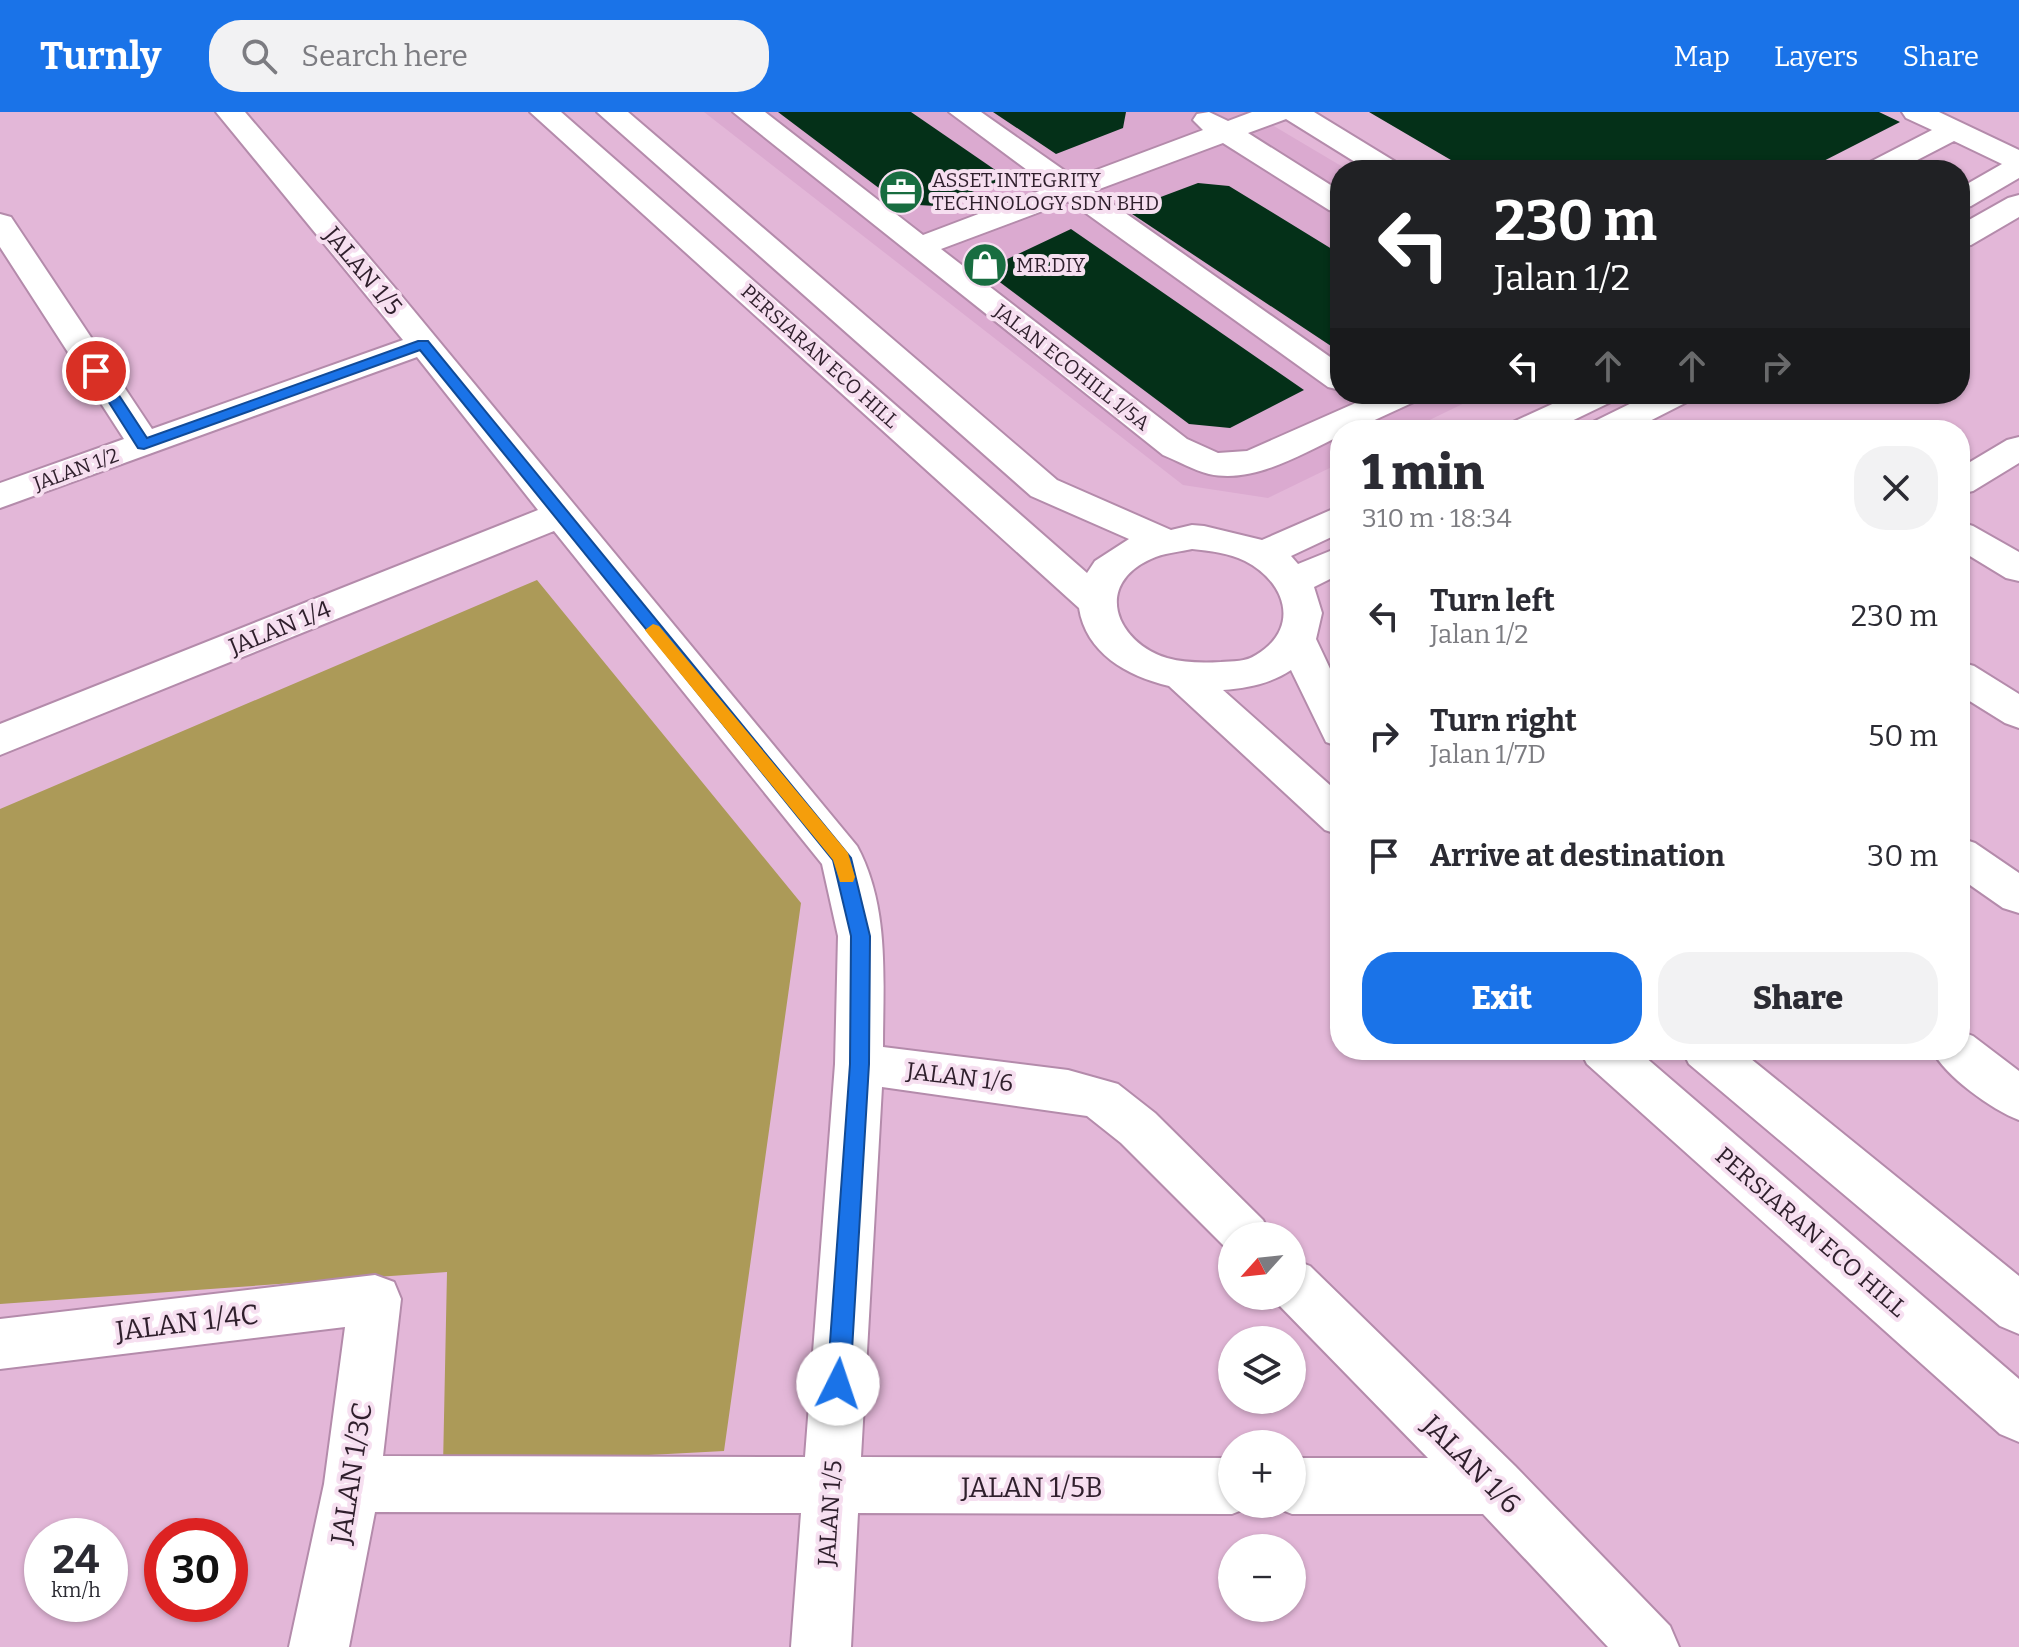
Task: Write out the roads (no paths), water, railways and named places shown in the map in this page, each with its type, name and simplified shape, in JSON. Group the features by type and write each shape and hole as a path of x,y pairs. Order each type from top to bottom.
{"street":[{"name":"JALAN 1/5","path":"230,112 842,858 861,936 859,1064 821,1647"},
{"name":"PERSIARAN ECO HILL","path":"544,112 1095,601"},
{"name":"PERSIARAN ECO HILL","path":"611,112 640,127 1044,488 1162,540"},
{"name":"JALAN ECOHILL 1/5A","path":"747,112 1175,447 1214,464 1253,462 1330,423"},
{"path":"963,112 1330,373"},
{"path":"1193,112 1330,198"},
{"path":"918,247 1278,112"},
{"path":"1294,112 1373,160"},
{"path":"1916,112 2019,164"},
{"path":"1896,160 1954,130"},
{"path":"1970,194 2019,164"},
{"path":"1970,232 2019,204"},
{"path":"0,223 144,444"},
{"name":"JALAN 1/2","path":"0,496 423,344"},
{"name":"JALAN ECOHILL 1/5A","path":"1336,420 1368,404"},
{"path":"1546,420 1580,404"},
{"path":"1625,420 1657,404"},
{"path":"1970,477 2019,448"},
{"name":"JALAN 1/4","path":"0,740 560,515"},
{"path":"1262,555 1330,523"},
{"name":"PERSIARAN ECO HILL","path":"1294,581 1277,564 1262,555 1224,540 1192,537 1162,540 1136,549 1114,562 1101,580 1095,601 1098,621 1110,640 1129,657 1154,670 1184,678 1219,679 1252,673 1279,660 1297,641"},
{"path":"1970,540 2019,569"},
{"path":"1330,564 1294,581 1303,601 1305,621 1297,641 1330,711"},
{"name":"PERSIARAN ECO HILL","path":"1184,678 1330,810"},
{"path":"1970,682 2019,713"},
{"path":"1970,862 2019,896"},
{"name":"PERSIARAN ECO HILL","path":"1615,1060 2019,1415"},
{"path":"1718,1060 2019,1309"},
{"path":"1969,1060 2019,1099"},
{"name":"JALAN 1/6","path":"859,1064 1068,1091 1101,1099 1138,1128 1231,1222"},
{"name":"JALAN 1/6","path":"1306,1297 1495,1486 1649,1647"},
{"name":"JALAN 1/4C","path":"0,1344 375,1299"},
{"name":"JALAN 1/3C","path":"319,1647 352,1484 375,1299"},
{"name":"JALAN 1/5B","path":"352,1484 1218,1486"},
{"path":"1306,1486 1495,1486"}],"place":[{"name":"ASSET INTEGRITY TECHNOLOGY SDN BHD","path":"901,192"},
{"name":"MR.DIY","path":"985,265"}]}
